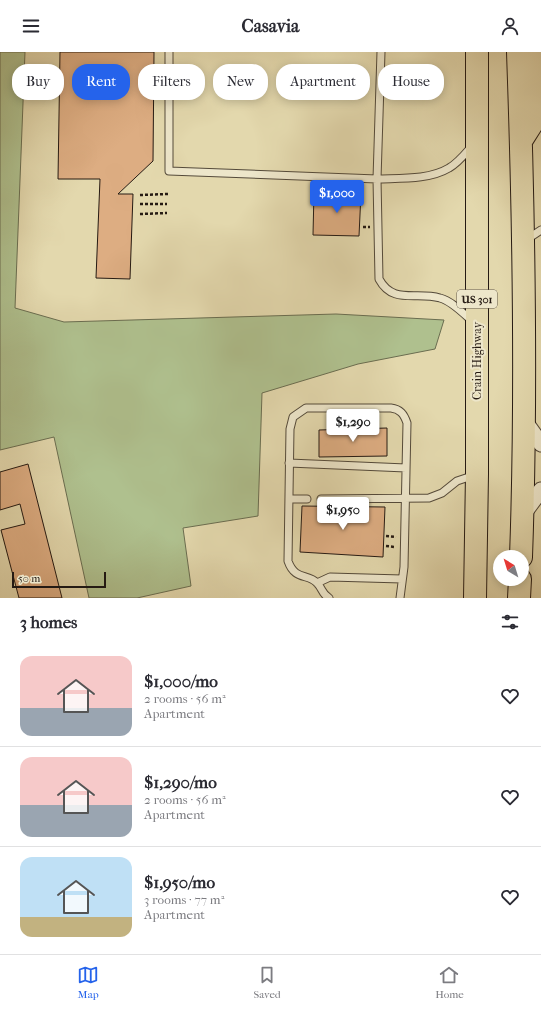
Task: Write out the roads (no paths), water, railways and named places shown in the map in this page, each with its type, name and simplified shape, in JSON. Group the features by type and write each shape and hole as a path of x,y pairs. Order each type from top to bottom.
{"highway":[{"name":"Crain Highway","path":"475,598 477,474 477,52"},
{"path":"518,52 523,242 521,550"},
{"path":"521,141 538,114 540,52"},
{"path":"519,598 520,586"}],"street":[{"path":"523,419 541,444"},
{"path":"522,516 541,490"}],"lane":[{"path":"170,52 169,171 377,179 404,178 443,171 458,161 478,138"},
{"path":"382,52 377,179 379,279 388,292 397,295 441,298 477,326"},
{"path":"523,242 541,230"},
{"path":"329,598 322,593 317,583 293,571 288,561 291,422 293,417 306,408 391,408 400,411 407,423 402,579 400,598"},
{"path":"290,463 406,468"},
{"path":"321,499 429,498 442,493 457,481 477,474"},
{"path":"289,499 307,499"},
{"path":"317,583 330,577 402,579"}]}
